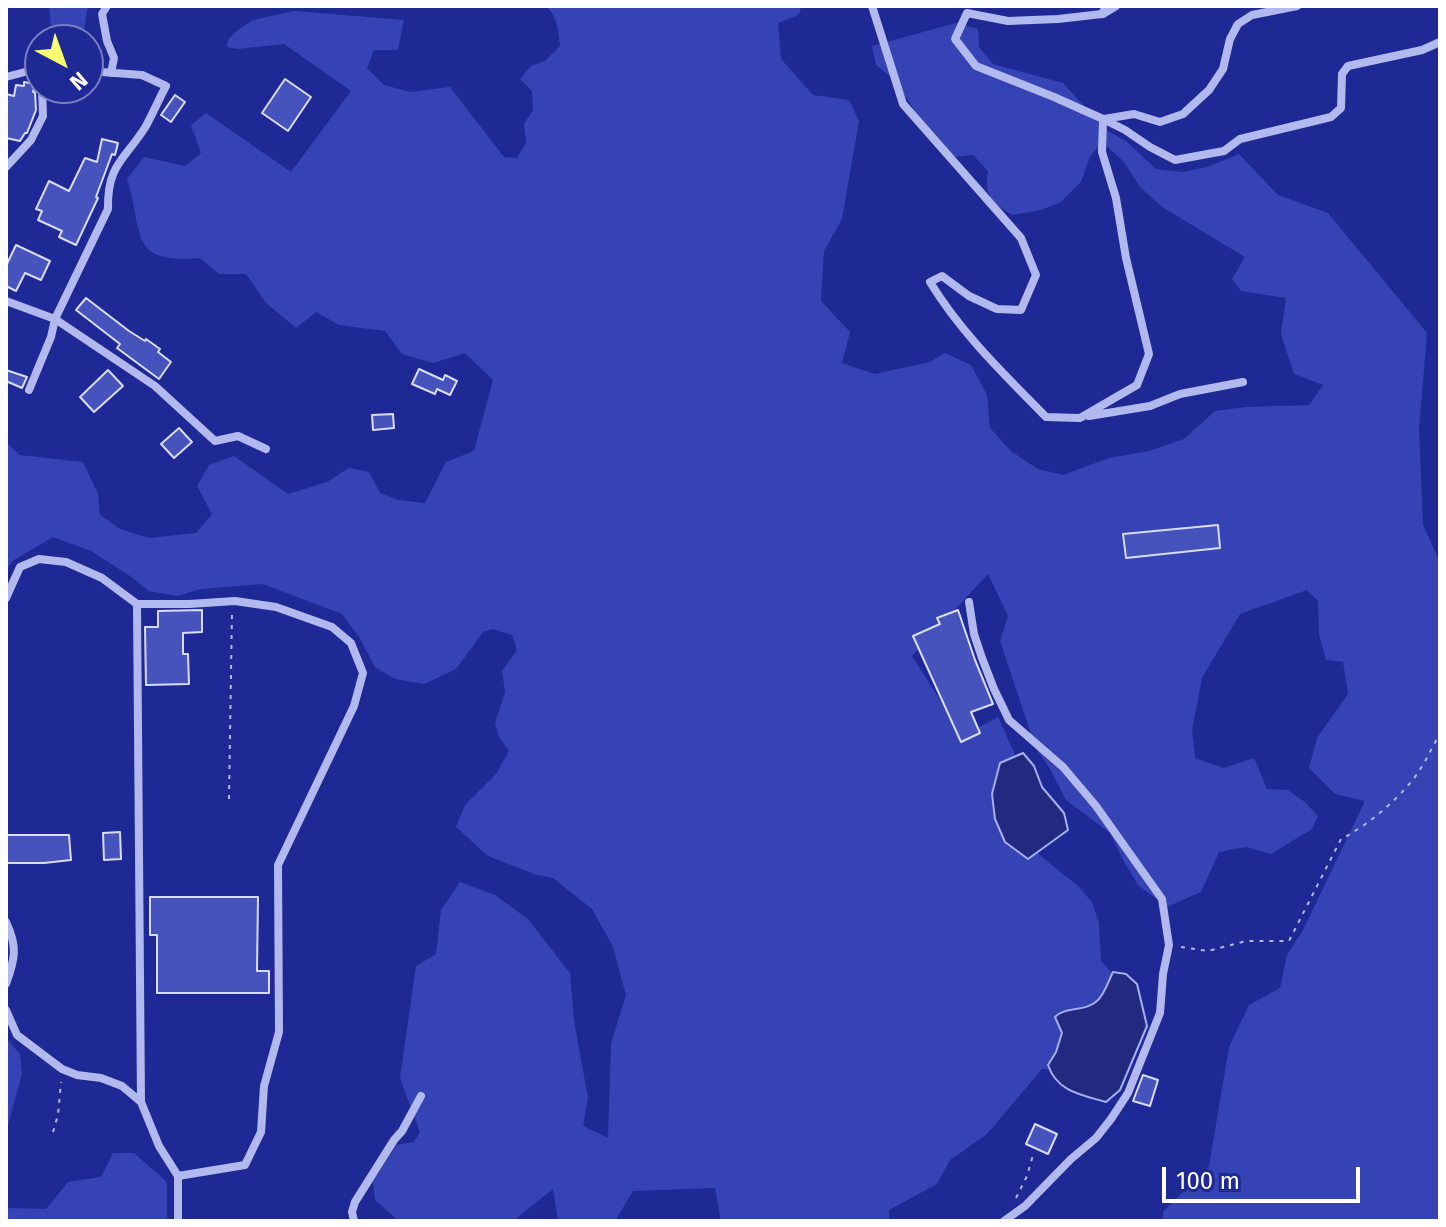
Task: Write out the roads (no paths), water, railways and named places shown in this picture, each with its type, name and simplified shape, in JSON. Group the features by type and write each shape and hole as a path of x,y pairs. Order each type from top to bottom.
{"street":[{"path":"107,6 102,14 114,58 111,73"},
{"path":"872,6 903,104 1021,238 1036,275 1021,310 997,309 969,296 942,276 930,282 946,309 1046,417 1080,418 1150,406 1180,394 1243,382"},
{"path":"1116,6 1058,19 1008,21 967,13 955,39 976,66 1103,119 1175,160 1224,151 1240,139 1331,117 1341,108 1342,74 1348,66 1422,50 1440,42"},
{"path":"1103,119 1134,114 1160,122 1183,114 1209,90 1223,69 1230,39 1238,24 1252,15 1297,6"},
{"path":"29,390 51,337 55,319 108,209 107,190 115,166 145,127 166,86 142,75 104,72"},
{"path":"6,167 31,140 43,116 43,104"},
{"path":"1080,418 1137,385 1149,354 1126,258 1116,198 1102,152 1103,119"},
{"path":"6,301 55,319 155,386 215,441 238,436 266,449"},
{"path":"6,598 20,567 39,559 66,562 102,578 137,604 232,602 276,607 332,627 351,643 363,673 354,706 278,865 279,1032 264,1086 261,1132 245,1165 178,1176"},
{"path":"969,602 982,658 1009,720 1063,767 1096,806 1162,899 1169,945 1160,1013 1128,1093 1096,1138 1025,1206 1006,1220"},
{"path":"137,604 141,1102 159,1146 178,1176 178,1221"},
{"path":"6,922 14,939 14,961 6,984"},
{"path":"6,1010 17,1035 62,1069 122,1086 141,1102"},
{"path":"354,1221 352,1212 355,1202 421,1096"}]}
